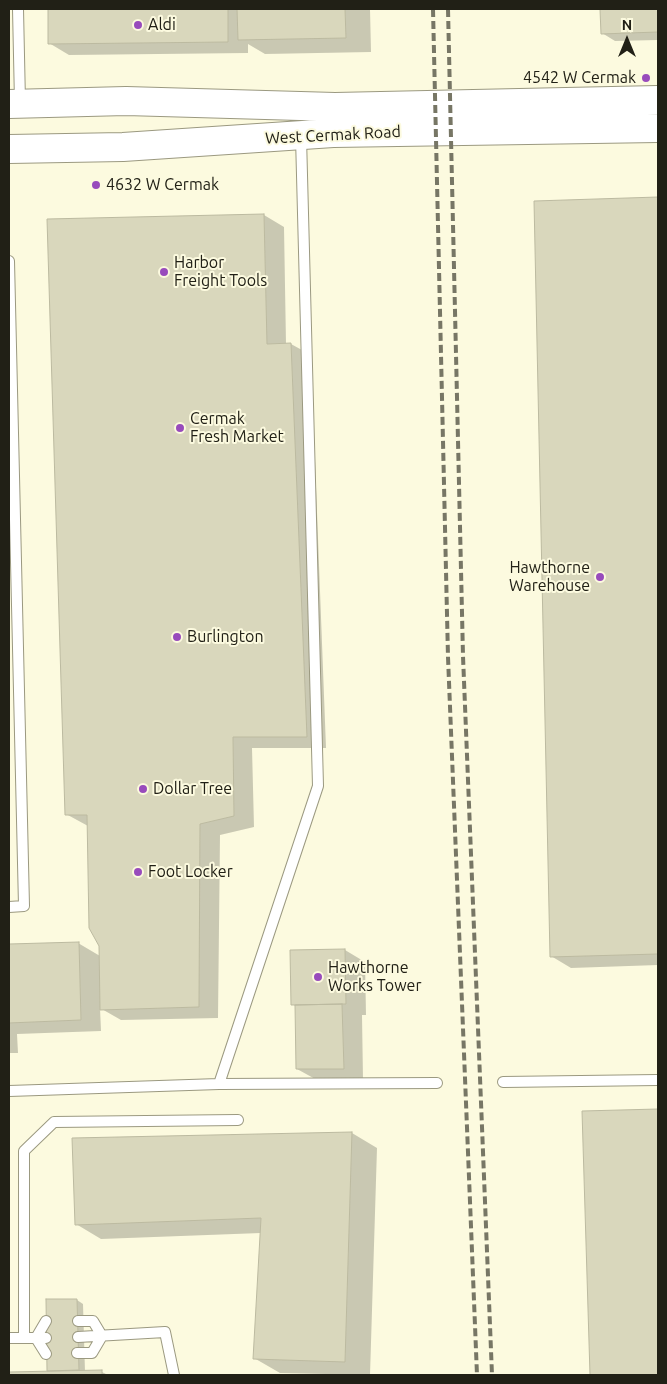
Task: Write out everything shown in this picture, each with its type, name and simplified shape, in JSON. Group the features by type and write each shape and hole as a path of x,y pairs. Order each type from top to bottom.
{"main road":[{"name":"West Cermak Road","path":"15,104 126,102 335,106 658,100"},
{"name":"West Cermak Road","path":"9,149 123,147 302,136 658,128"}],"lane":[{"path":"15,11 15,104"},
{"path":"219,1084 318,786 302,136"},
{"path":"9,262 24,906 9,907"},
{"path":"502,1082 658,1080"},
{"path":"9,1091 219,1084 437,1084"},
{"path":"24,1338 24,1151 54,1122 238,1120"},
{"path":"46,1321 41,1338 46,1354"},
{"path":"78,1321 93,1321 102,1336"},
{"path":"78,1337 165,1332 174,1375"},
{"path":"77,1353 92,1353 102,1336"},
{"path":"9,1338 41,1338"}],"building":[{"name":"Aldi","path":"48,9 228,9 228,42 48,44"},
{"path":"237,9 345,9 346,38 238,40"},
{"path":"600,9 658,9 658,32 601,34"},
{"name":"Hawthorne Warehouse","path":"658,197 658,954 550,957 534,201"},
{"path":"264,214 267,344 291,343 307,737 233,737 234,816 200,824 199,1007 100,1010 99,946 89,928 87,815 65,815 47,219"},
{"path":"79,942 81,1020 9,1023 9,944"},
{"name":"Hawthorne Works Tower","path":"345,949 346,1004 291,1005 290,950"},
{"path":"342,1004 344,1069 296,1069 295,1005"},
{"path":"658,1109 658,1375 590,1375 582,1111"},
{"path":"352,1132 345,1362 253,1359 261,1218 75,1225 72,1138"},
{"path":"46,1299 77,1299 79,1370 47,1371"},
{"path":"102,1370 102,1375 9,1375 9,1372"}],"railway":[{"path":"433,9 448,657 477,1375"},
{"path":"448,9 463,656 492,1375"}],"place":[{"name":"Aldi","path":"138,25"},
{"name":"4542 W Cermak","path":"646,78"},
{"name":"4632 W Cermak","path":"96,185"},
{"name":"Harbor Freight Tools","path":"164,272"},
{"name":"Cermak Fresh Market","path":"180,428"},
{"name":"Hawthorne Warehouse","path":"600,577"},
{"name":"Burlington","path":"177,637"},
{"name":"Dollar Tree","path":"143,789"},
{"name":"Foot Locker","path":"138,872"},
{"name":"Hawthorne Works Tower","path":"318,977"}]}
